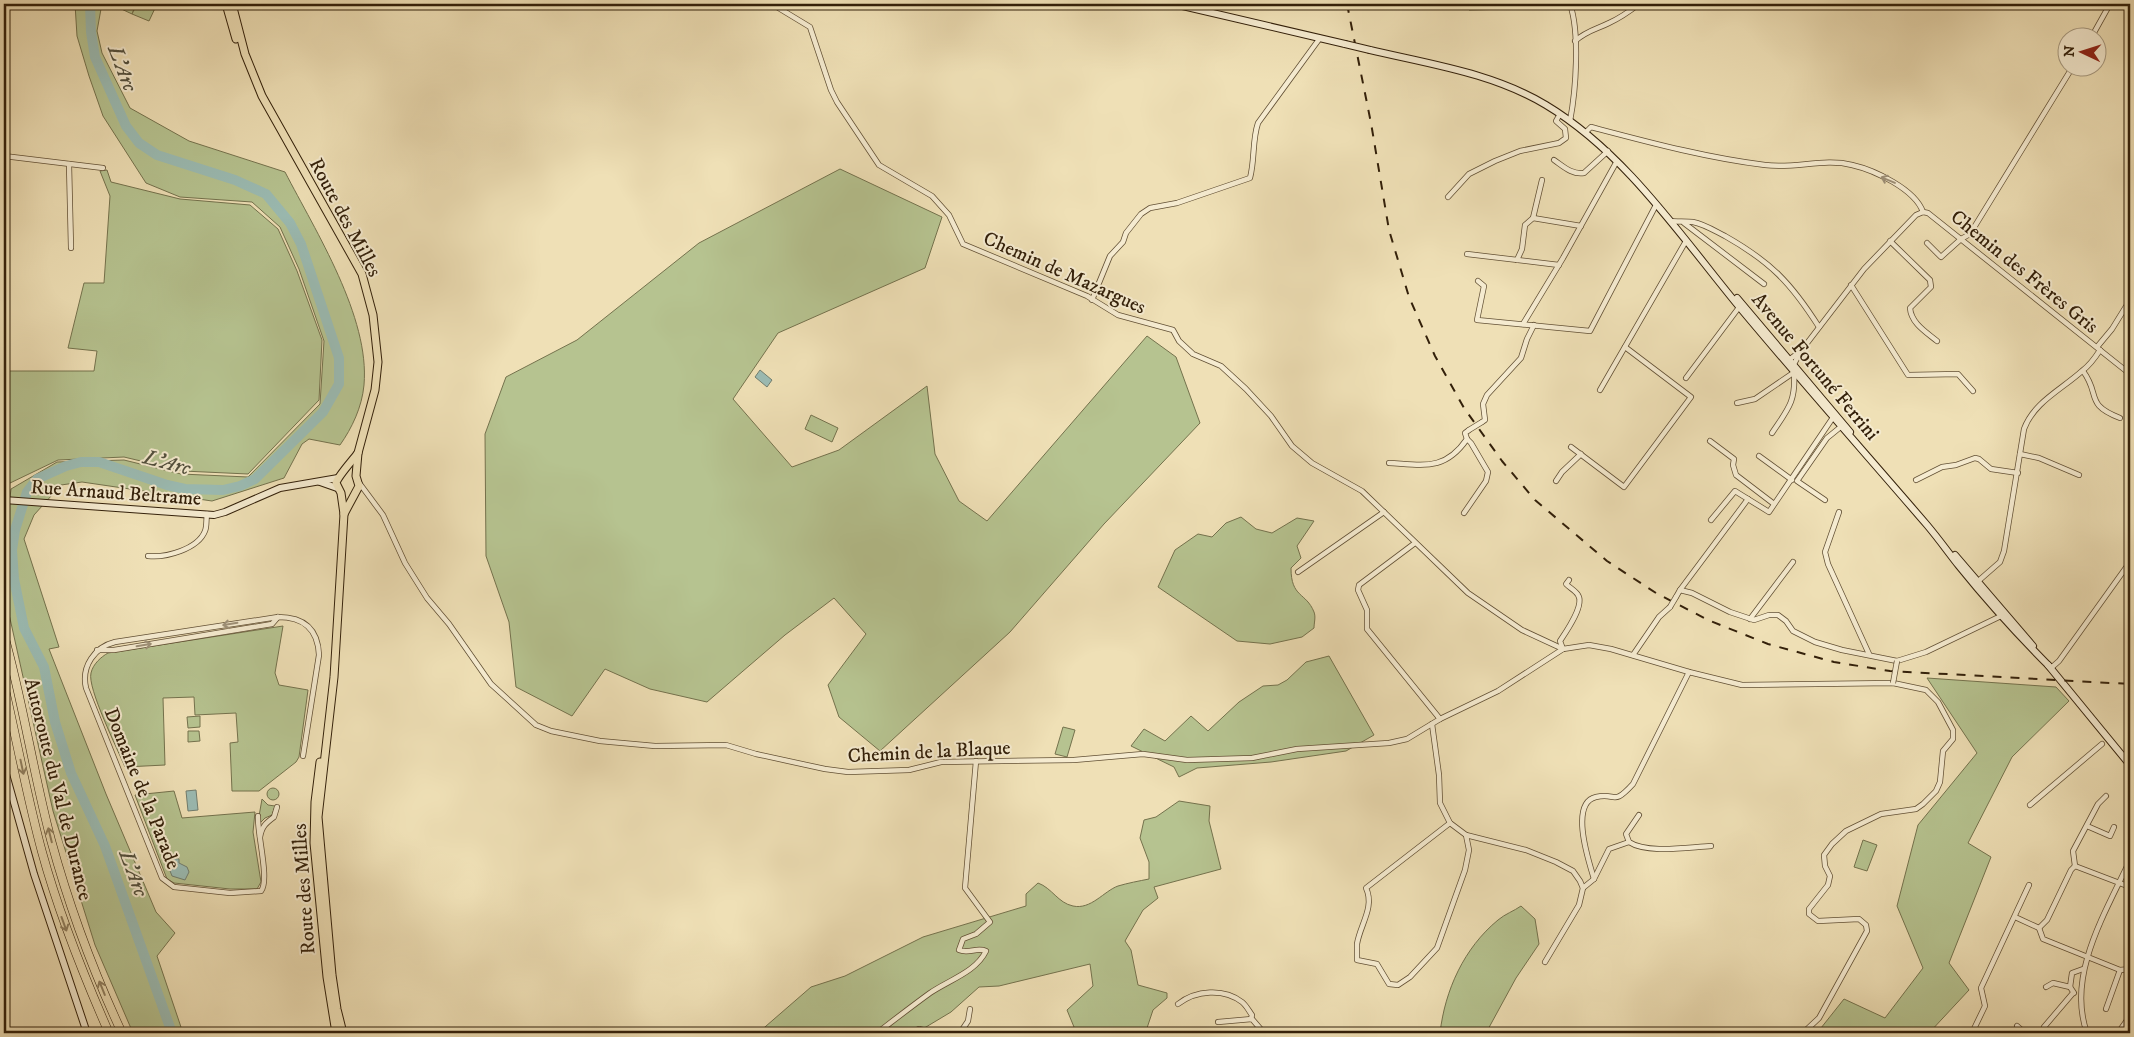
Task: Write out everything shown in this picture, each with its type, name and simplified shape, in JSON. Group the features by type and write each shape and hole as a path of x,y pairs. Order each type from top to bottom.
{"highway":[{"name":"Autoroute du Val de Durance","path":"4,635 51,840 79,928 122,1033"},
{"name":"Autoroute du Val de Durance","path":"4,685 29,803 45,862 82,972 109,1033"}],"main road":[{"name":"Route des Milles","path":"226,4 236,40 262,96 362,274 374,314 378,362 375,390 358,453"},
{"name":"Route des Milles","path":"232,4 248,63"},
{"name":"Avenue Fortuné Ferrini","path":"1174,4 1504,84 1532,97 1586,132 1608,151 1656,205 1901,495 2051,668 2130,765"},
{"path":"344,514 338,478 358,453"},
{"path":"344,514 354,492 357,479 358,453"},
{"path":"344,472 351,472 357,479"},
{"name":"Rue Arnaud Beltrame","path":"4,500 207,514 225,512 273,490 338,478"},
{"path":"314,481 346,494 354,492"},
{"name":"Route des Milles","path":"342,1033 333,984 318,817 334,677 344,514"},
{"name":"Avenue Fortuné Ferrini","path":"2077,700 2130,759"},
{"name":"Route des Milles","path":"326,742 320,761 315,802 314,843 326,978 336,1033"},
{"path":"4,767 34,874 87,1033"}],"street":[{"name":"Chemin de Mazargues","path":"772,4 810,27 834,96 879,164 932,196 949,215 963,244 1092,300 1118,315 1173,330 1179,341 1193,354 1221,366 1246,389 1271,416 1292,446 1312,463 1362,491 1468,593 1522,630 1564,649"},
{"path":"1570,4 1575,41 1574,96 1570,121"},
{"path":"1575,41 1586,31 1613,21 1639,4"},
{"path":"2097,28 2110,4"},
{"path":"1092,300 1110,256 1123,242 1126,233 1141,214 1150,208 1176,203 1250,178 1253,138 1258,123 1320,38"},
{"path":"1927,243 1941,258 1961,239 1970,234 2066,78"},
{"path":"1448,197 1469,174 1495,161 1520,151 1559,143 1566,138 1565,129 1556,121 1560,114"},
{"name":"Chemin des Frères Gris","path":"1586,132 1590,127 1723,158 1764,165 1786,167 1836,162 1855,166 1900,185 1921,205 1923,212 1928,213 2130,374"},
{"path":"1554,160 1579,174 1584,173 1608,151"},
{"path":"4,156 103,168"},
{"path":"1523,324 1559,265 1617,161"},
{"path":"70,164 71,248"},
{"path":"1517,260 1522,249 1525,226 1533,218 1542,180"},
{"path":"1478,281 1484,286 1477,320 1590,332 1656,205"},
{"path":"1737,403 1755,399 1793,366 1801,351 1851,285 1890,241 1916,215 1923,212"},
{"path":"1533,218 1581,226"},
{"path":"1669,221 1694,222 1746,248 1775,269 1799,295 1819,327"},
{"path":"1683,222 1764,284"},
{"path":"1600,390 1686,241"},
{"path":"1890,241 1930,280 1931,287 1910,308 1911,315 1921,329 1937,341"},
{"path":"1467,254 1559,265"},
{"path":"1851,285 1908,375 1958,374 1973,391"},
{"path":"1977,583 2000,562 2004,551 2020,454 2029,417 2036,408 2083,371 2130,300"},
{"path":"1686,378 1741,305"},
{"path":"1464,513 1486,481 1488,472 1471,443 1467,440 1465,433 1486,420 1483,404 1487,395 1521,358 1534,325"},
{"path":"1571,447 1624,486 1691,397 1625,347"},
{"path":"1772,432 1791,405 1795,390 1793,366"},
{"path":"2083,371 2097,405 2105,412 2120,418"},
{"path":"1710,520 1736,491 1769,512 1834,415"},
{"path":"1825,500 1797,481 1827,438 1843,425"},
{"path":"1389,464 1433,464 1449,459 1457,454 1467,440"},
{"path":"1710,441 1734,459 1733,465 1736,475 1774,504"},
{"path":"1556,481 1562,472 1581,454"},
{"path":"2020,454 2039,458 2079,475"},
{"path":"1759,456 1792,480"},
{"path":"1916,480 1942,467 1956,465 1975,458 1991,469 2018,473"},
{"name":"Chemin de la Blaque","path":"357,479 366,495 384,515 405,563 427,598 449,624 491,684 536,725 551,732 600,741 655,746 726,745 756,754 848,772 909,770 941,762 1074,760 1143,754 1187,760 1252,758 1297,749 1389,743 1407,739 1440,719 1498,691 1564,649 1589,645 1742,685 1893,683 1926,690 1947,715 1953,730 1953,739 1943,751 1940,782 1936,792 1916,809 1881,814 1864,821 1846,831 1832,844 1824,855 1825,866 1830,876 1828,886 1809,910 1809,914 1818,921 1859,919 1866,925 1867,931 1819,1018 1803,1033"},
{"path":"354,492 366,495"},
{"path":"1632,655 1659,617 1670,607 1680,590 1748,499"},
{"path":"1298,572 1384,512"},
{"path":"1839,512 1825,552 1828,564 1869,654"},
{"path":"148,556 159,558 188,547 205,530 207,514"},
{"path":"1415,543 1359,585 1358,590 1367,610 1367,630 1440,719"},
{"path":"1750,619 1793,562"},
{"path":"2051,668 2059,661 2130,562"},
{"path":"1564,649 1560,641 1573,621 1580,600 1579,595 1566,584 1569,580"},
{"path":"1680,590 1692,593 1730,612 1750,619 1754,620 1769,615 1778,615 1786,621 1793,631 1815,642 1842,650 1897,661 1926,652 2004,614"},
{"name":"Domaine de la Parade","path":"258,816 259,843 265,883 263,889 258,893 195,890 174,887 165,883 86,688 84,680 86,671 96,650 115,642 278,617 292,617 300,620 307,626 318,644 319,654 303,756"},
{"path":"1893,683 1897,661"},
{"path":"1594,879 1582,834 1582,822 1586,803 1593,797 1615,798 1623,795 1633,784 1689,672"},
{"path":"1432,724 1439,775 1440,803 1450,822 1466,835 1526,850 1556,862 1573,871 1580,881 1583,888 1579,905 1545,962"},
{"path":"2030,805 2102,744"},
{"path":"876,1033 931,992 982,960 986,951 980,948 966,952 959,950 963,939 976,934 990,922 965,888 976,761"},
{"path":"2075,866 2073,851 2098,804 2106,796"},
{"path":"259,843 261,830 267,821 274,817 277,807"},
{"path":"1639,815 1626,834 1629,842 1635,846 1646,848 1711,846"},
{"path":"1450,822 1366,888 1370,897 1368,911 1357,943 1357,960 1377,964 1389,984 1398,984 1410,977 1437,948 1465,870 1468,850 1466,835"},
{"path":"2087,826 2110,836 2114,827"},
{"path":"1583,888 1594,879 1609,849 1629,842"},
{"path":"2087,1033 2082,1016 2080,994 2086,958 2130,860"},
{"path":"2075,866 2130,887"},
{"path":"2039,928 2047,920 2071,870 2075,866"},
{"path":"1972,1033 1985,1006 1981,988 2029,885"},
{"path":"2015,917 2039,928 2043,938 2086,958 2120,970 2130,970"},
{"path":"2073,993 2070,987 2072,973 2084,969"},
{"path":"2106,1009 2120,970"},
{"path":"2046,987 2053,983 2070,987"},
{"path":"1178,1004 1184,999 1206,991 1227,994 1243,1002 1252,1015 1251,1019 1264,1033"},
{"path":"2073,993 2080,994"},
{"path":"2044,1027 2073,993"},
{"path":"960,1033 968,1020 970,1009"},
{"path":"2118,1033 2130,1016"},
{"path":"1218,1022 1251,1019"},
{"path":"2017,1026 2025,1033"},
{"path":"911,1033 919,1029 934,1033"}],"green space":[{"path":"75,4 101,9 97,31 102,53 130,108 189,141 285,172 325,248 350,304 359,331 364,359 364,385 361,401 356,417 340,445 309,439 302,444 284,478 212,501 82,482 61,485 34,515 24,539 59,647 49,649 106,794 156,912 175,933 157,956 183,1033 133,1033 95,945 53,811 8,607 5,556 11,489 57,462 124,460 181,474 248,477 320,404 324,341 299,269 280,227 252,202 180,197 146,183 103,116 77,36"},
{"path":"116,4 136,4 132,14 115,6"},
{"path":"137,4 157,4 149,21 132,14"},
{"path":"1465,4 1560,4 1553,8 1469,10"},
{"path":"840,169 942,217 925,268 778,333 733,399 792,467 839,450 927,386 935,454 959,501 987,521 1147,336 1176,357 1200,423 1104,524 1010,632 880,751 839,717 828,685 866,634 834,598 785,635 707,702 650,689 605,669 572,716 516,687 509,622 486,556 485,434 506,377 577,340 699,243"},
{"path":"107,170 111,182 180,199 250,205 278,229 297,271 322,340 319,400 248,474 183,471 124,457 58,460 8,484 4,474 4,371 94,371 97,351 68,348 84,283 104,283 110,196 100,171"},
{"path":"811,415 838,428 832,442 805,429"},
{"path":"1241,517 1256,529 1272,533 1297,518 1314,521 1297,546 1301,558 1291,568 1293,585 1311,606 1315,614 1314,628 1302,637 1270,644 1237,641 1158,587 1175,550 1198,534 1212,537 1226,523"},
{"path":"283,626 275,673 279,685 308,690 299,757 296,762 259,791 232,791 230,743 238,742 236,713 195,715 194,697 163,698 165,765 125,767 98,705 91,681 92,670 100,659 108,653"},
{"path":"1329,656 1374,735 1346,751 1271,762 1197,768 1179,777 1174,767 1131,746 1144,729 1165,741 1191,716 1208,731 1239,702 1263,686 1278,685 1287,680 1306,662"},
{"path":"1927,678 2056,687 2069,701 2012,757 1968,843 1991,857 1949,963 1969,990 1929,1033 1817,1033 1844,999 1885,1018 1923,968 1897,906 1918,825 1977,753"},
{"path":"200,716 200,727 188,728 187,717"},
{"path":"1063,727 1075,730 1067,757 1055,754"},
{"path":"188,731 199,731 200,741 188,742"},
{"path":"271,788 275,788 279,794 275,800 271,800 267,796 267,792"},
{"path":"174,791 182,818 255,812 253,832 261,882 257,889 230,889 174,883 167,879 135,795"},
{"path":"262,799 268,805 275,806 272,815 260,823 258,822"},
{"path":"1179,801 1210,806 1209,821 1221,869 1154,887 1158,898 1143,910 1125,941 1131,950 1138,985 1167,993 1167,998 1153,1010 1147,1028 1141,1033 1072,1033 1074,1027 1067,1010 1093,986 1090,964 999,986 979,987 951,1012 916,1033 758,1033 811,987 845,976 923,937 1026,906 1026,894 1038,883 1063,902 1073,906 1080,906 1091,903 1118,886 1149,879 1149,862 1140,838 1144,820 1156,817"},
{"path":"1863,840 1877,845 1867,871 1854,867"},
{"path":"1521,906 1535,919 1539,944 1516,978 1486,1033 1440,1033 1446,1001 1466,957 1486,931 1498,920"}],"water":[{"path":"760,370 772,380 767,387 755,377"},
{"path":"196,790 198,810 188,811 186,791"},
{"path":"165,858 179,859 179,863 187,867 189,872 185,880 172,876"}],"waterway":[{"name":"L'Arc","path":"90,4 91,32 95,57 126,126 139,143 157,155 235,180 266,194 290,223 301,244 339,358 339,384 323,412 255,479 240,486 223,490 185,489 167,485 99,462 81,462 66,466 37,479 27,492 15,530 12,550 14,579 24,628 44,667 55,722 71,773 105,846 172,1033"}],"railway":[{"path":"1347,4 1371,123 1389,230 1409,297 1435,356 1464,408 1502,461 1535,500 1607,561 1656,593 1708,620 1768,644 1834,662 1890,671 2130,684"}]}
